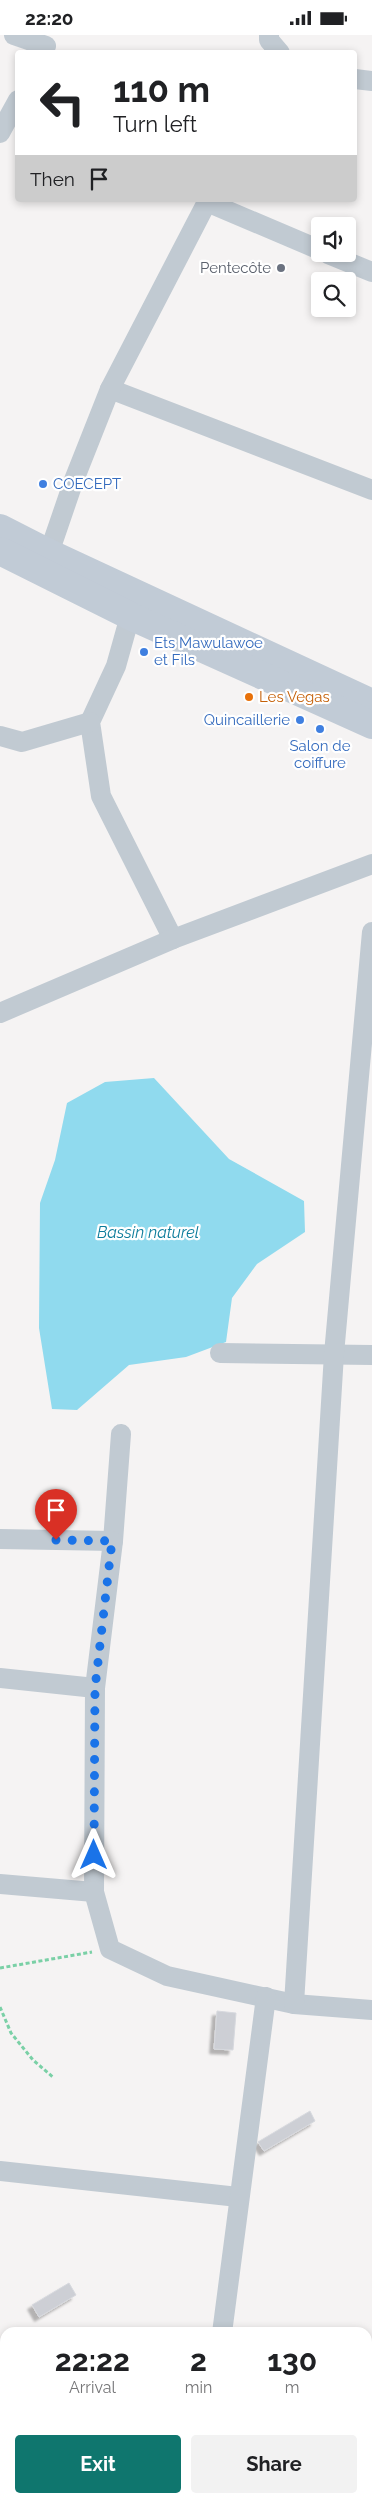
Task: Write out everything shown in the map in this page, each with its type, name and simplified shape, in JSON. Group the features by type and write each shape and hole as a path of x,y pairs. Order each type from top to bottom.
{"main road":[{"path":"0,528 49,553 372,703"},
{"path":"0,551 130,616 372,725"}],"street":[{"path":"14,35 47,45"},
{"path":"357,79 372,81"},
{"path":"0,133 15,106"},
{"path":"49,553 74,480 110,389 206,202"},
{"path":"209,202 311,246"},
{"path":"348,262 372,272"},
{"path":"110,389 372,490"},
{"path":"130,616 116,666 90,722 101,797 173,939"},
{"path":"0,736 22,742 90,722"},
{"path":"0,1013 173,939 372,864"},
{"path":"294,2004 334,1354 372,933"},
{"path":"220,1353 372,1355"},
{"path":"121,1434 112,1541 95,1688 94,1892 110,1949 167,1976 294,2004 372,2010"},
{"path":"0,1539 112,1541"},
{"path":"0,1678 95,1688"},
{"path":"0,1884 94,1892"},
{"path":"223,2327 238,2197 266,1997"},
{"path":"0,2171 238,2197"}],"path":[{"path":"0,1968 110,1949"},
{"path":"0,2007 11,2033 33,2060 54,2078"}],"water":[{"name":"Bassin naturel","path":"154,1078 229,1159 304,1201 305,1232 257,1264 232,1298 226,1342 186,1357 129,1365 77,1410 52,1409 39,1328 40,1203 55,1160 67,1103 105,1082"}],"building":[{"path":"217,2011 236,2013 233,2050 214,2049"},
{"path":"310,2111 315,2121 264,2151 258,2142"},
{"path":"69,2283 76,2295 39,2317 32,2305"}],"place":[{"name":"Pentecôte","path":"281,268"},
{"name":"COECEPT","path":"43,484"},
{"name":"Ets Mawulawoe et Fils","path":"144,652"},
{"name":"Les Vegas","path":"249,697"},
{"name":"Quincaillerie","path":"300,720"},
{"name":"Salon de coiffure","path":"320,729"}],"route":[{"path":"56,1540 112,1541 95,1688 94,1855"}]}
